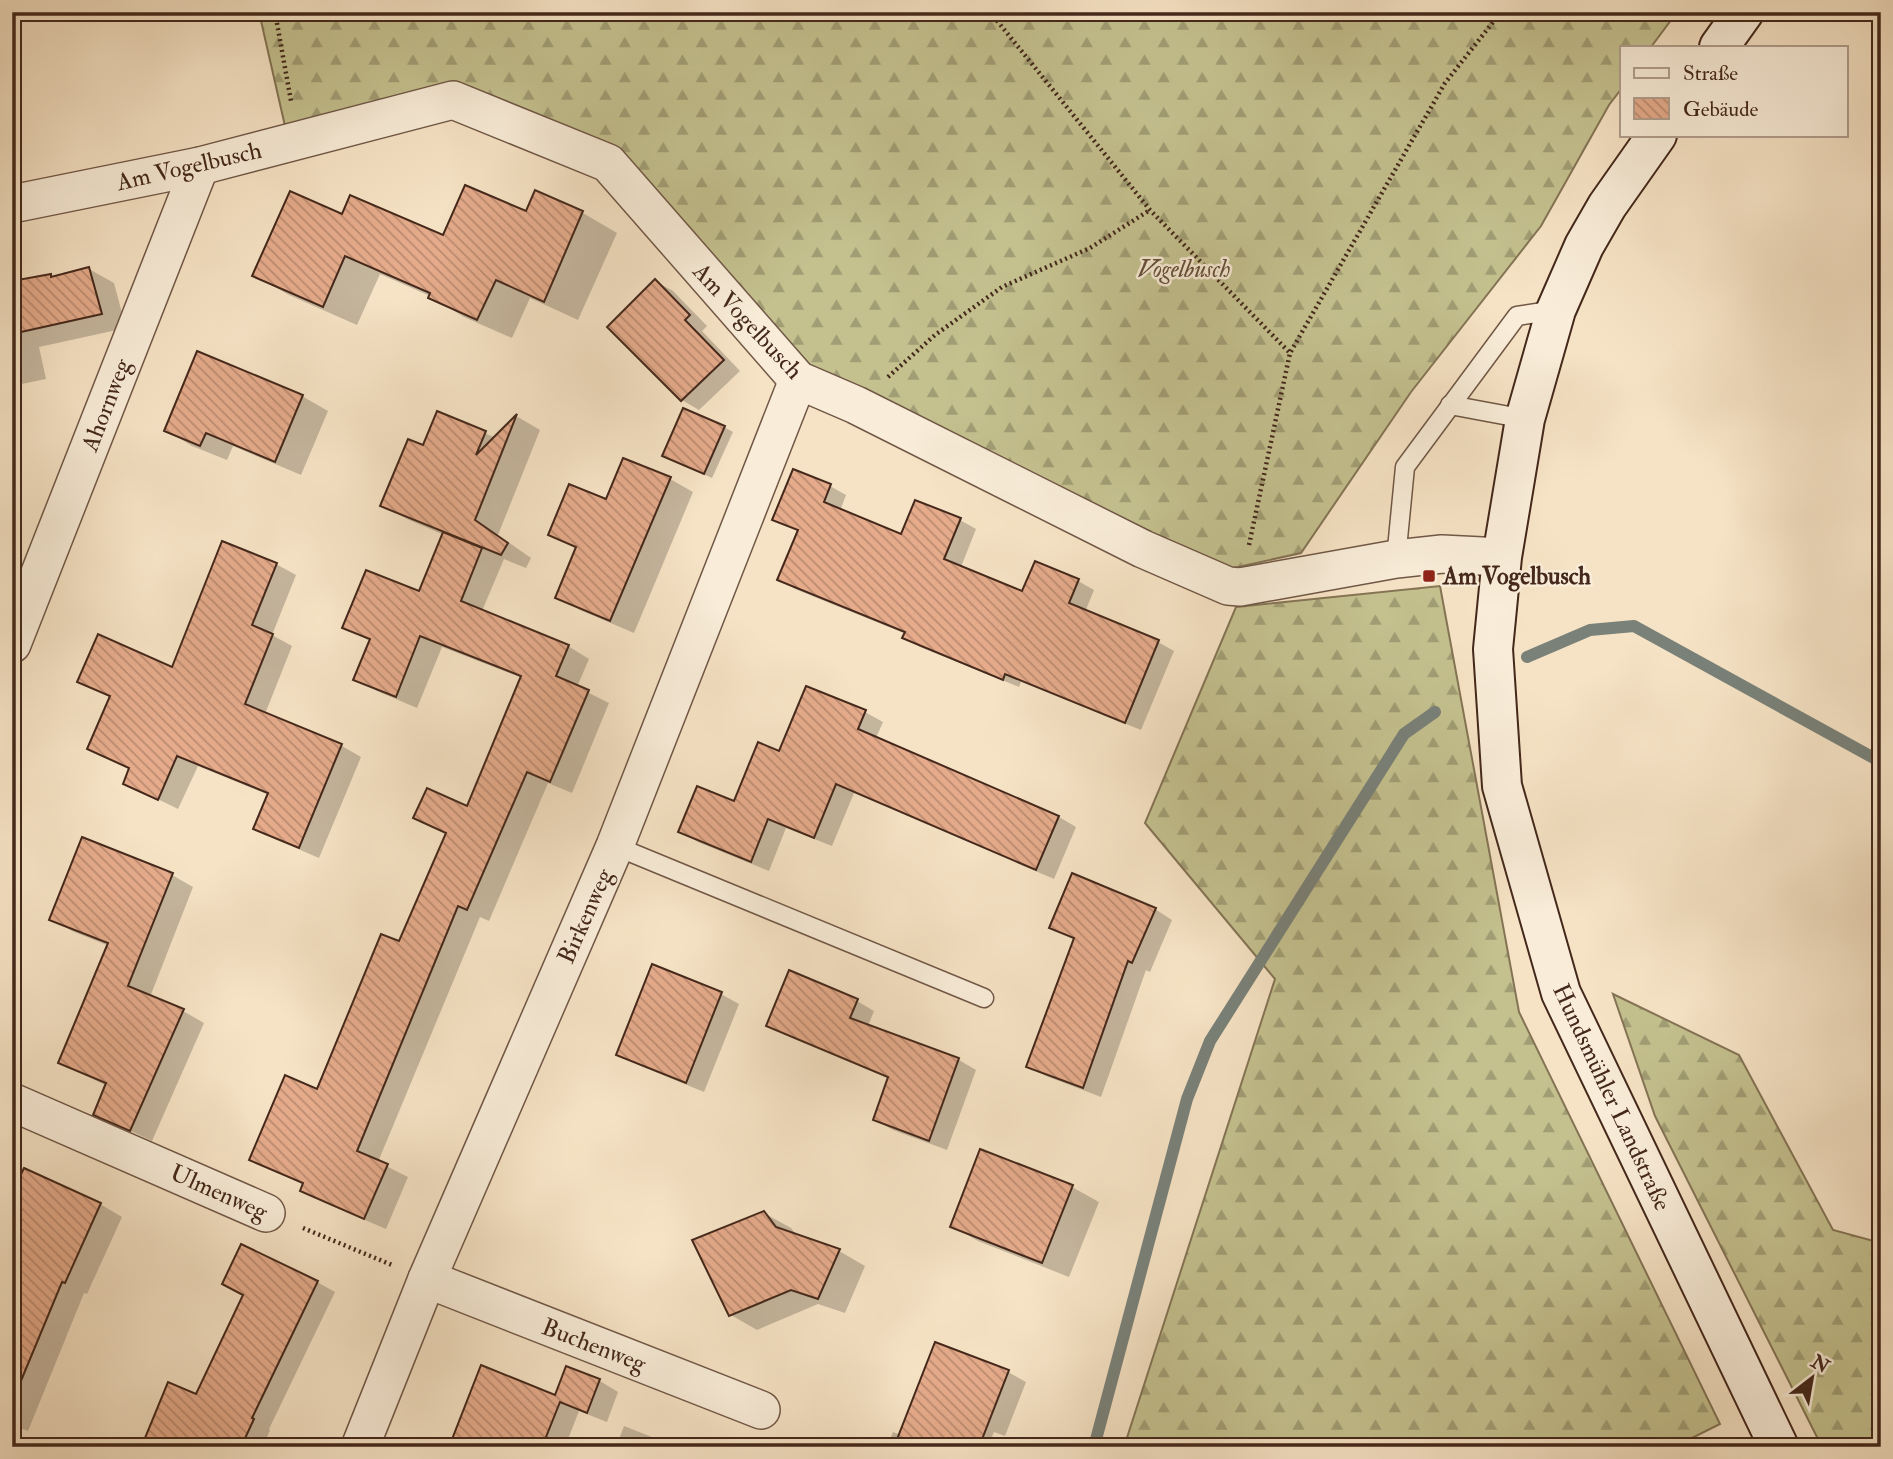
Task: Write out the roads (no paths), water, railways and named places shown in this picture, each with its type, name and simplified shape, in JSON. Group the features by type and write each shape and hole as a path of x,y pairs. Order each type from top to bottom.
{"street":[{"path":"1720,46 1744,12"},
{"name":"Am Vogelbusch","path":"12,204 200,166 453,100 608,163 798,380 856,405 1143,548 1228,586 1240,587 1396,559 1442,554 1503,557"},
{"name":"Hundsmühler Landstraße","path":"1656,136 1606,206 1584,246 1556,310 1525,419 1503,557 1493,649 1502,786 1561,993 1779,1447"},
{"name":"Ahornweg","path":"12,644 200,166"},
{"name":"Birkenweg","path":"360,1447 426,1279 615,846 798,380"},
{"name":"Ulmenweg","path":"12,1102 266,1213"},
{"name":"Buchenweg","path":"426,1279 761,1410"}],"lane":[{"path":"1396,559 1405,467 1517,316 1556,310"},
{"path":"1450,405 1525,419"},
{"path":"615,846 984,998"}],"waterway":[{"path":"1527,657 1590,630 1634,626 1881,762"},
{"path":"1094,1447 1187,1099 1210,1041 1404,734 1435,712"}],"place":[{"name":"Am Vogelbusch","path":"1429,576"}],"park label":[{"name":"Vogelbusch","path":"1184,269"}]}
